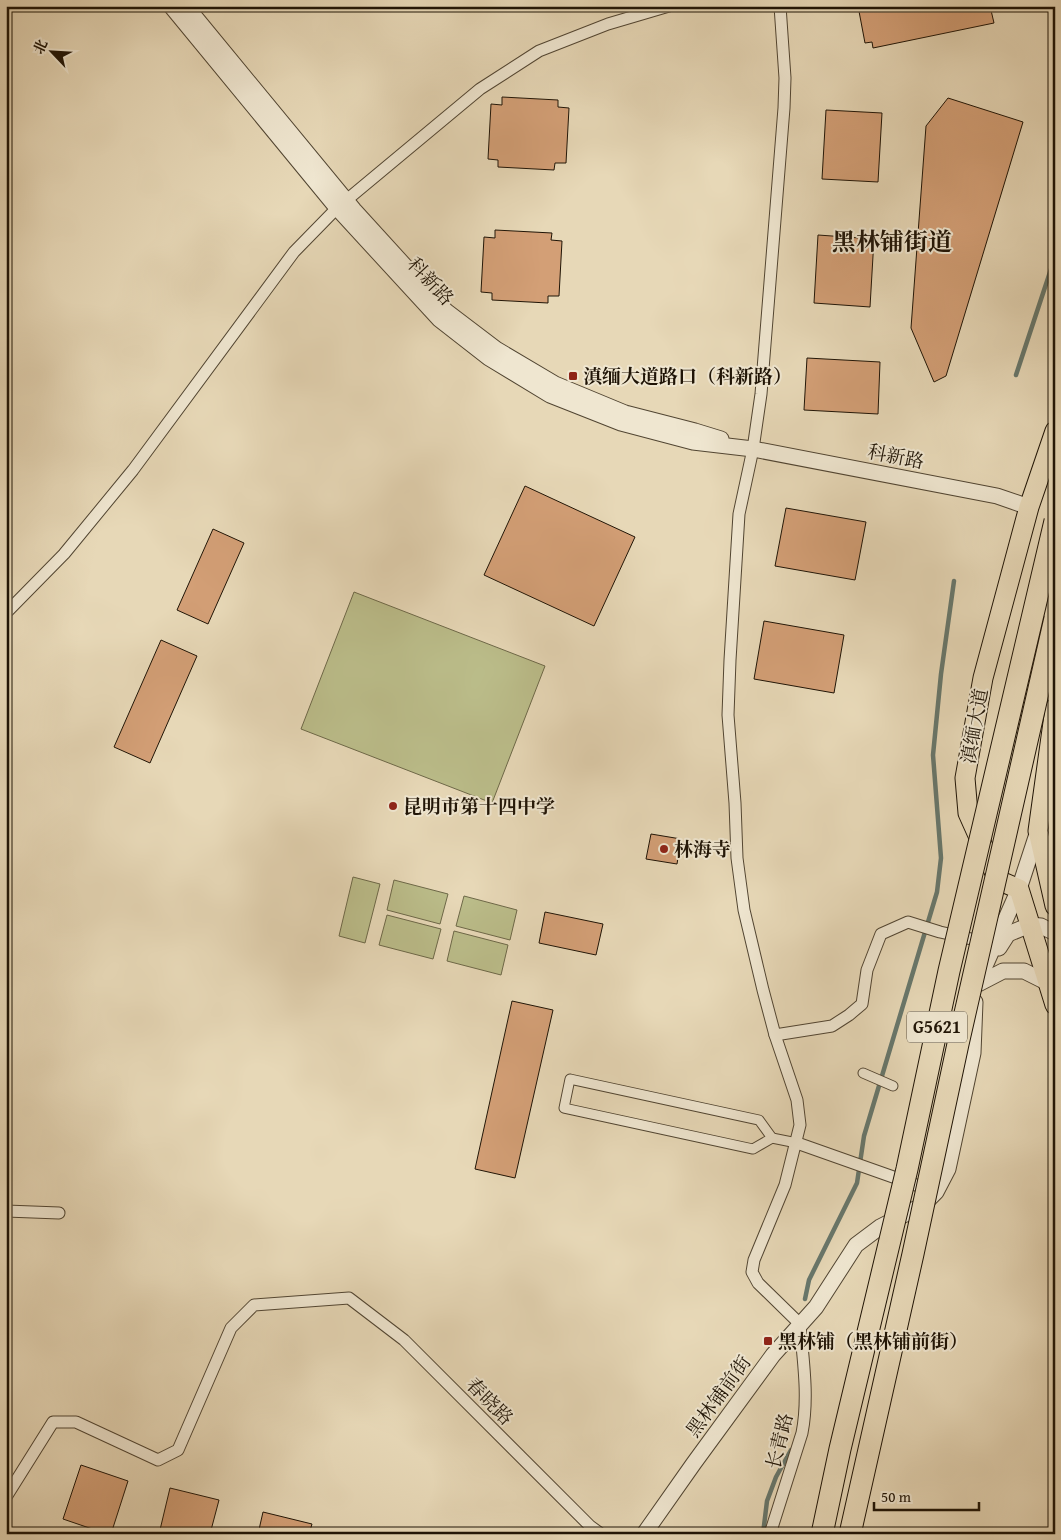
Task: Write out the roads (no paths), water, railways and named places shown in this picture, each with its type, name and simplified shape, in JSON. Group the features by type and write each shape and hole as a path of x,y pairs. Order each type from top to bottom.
{"highway":[{"name":"G5621","path":"822,1534 840,1449 907,1169 954,953 1055,521"},
{"name":"G5621","path":"850,1534 1055,618"}],"main road":[{"name":"滇缅大道","path":"998,880 968,813 965,778 983,678 1029,507 1055,431"},
{"path":"1055,708 1038,832 1055,906"},
{"path":"998,880 1019,888 1055,1005"}],"street":[{"name":"科新路","path":"171,6 439,319 489,358 550,395 621,423 693,442 753,449 997,496 1029,507"},
{"name":"科新路","path":"186,6 341,205"},
{"path":"6,613 64,554 134,470 294,252 341,205 480,88 539,51 608,24 669,6"},
{"path":"780,6 784,108 761,394 753,449 739,514 728,715 737,858 744,910 775,1035 797,1100 800,1125 797,1143 785,1184 754,1260 752,1272 758,1284 800,1324"},
{"path":"978,984 1019,888 1038,832"},
{"path":"978,984 998,880"},
{"path":"775,1035 832,1026 862,1004 867,970 881,934 908,922 987,943"},
{"path":"978,984 1008,934 1030,925 1041,926 1055,933"},
{"path":"978,984 1003,971 1024,972 1048,983"},
{"name":"黑林铺前街","path":"644,1534 767,1363 816,1307 856,1245 880,1227 923,1205 936,1192 948,1169 973,1053 975,994 978,984"},
{"path":"862,1073 893,1086"},
{"path":"772,1138 759,1120 570,1079 564,1108 752,1149 772,1138 797,1143 936,1192"},
{"path":"6,1212 59,1213"},
{"name":"春晓路","path":"6,1498 53,1422 76,1422 158,1460 178,1450 231,1328 254,1305 349,1298 404,1340 590,1526 601,1534"},
{"name":"长青路","path":"770,1534 802,1433 805,1417 806,1397 800,1324"}],"waterway":[{"path":"1016,375 1055,257"},
{"path":"805,1299 809,1280 857,1183 864,1136 937,892 941,858 933,755 941,674 954,581"},
{"path":"763,1534 767,1501 776,1477 791,1450"}],"place":[{"name":"滇缅大道路口（科新路）","path":"573,376"},
{"name":"昆明市第十四中学","path":"393,806"},
{"name":"林海寺","path":"664,849"},
{"name":"黑林铺（黑林铺前街）","path":"768,1341"}],"district":[{"name":"黑林铺街道","path":"892,242"}]}
